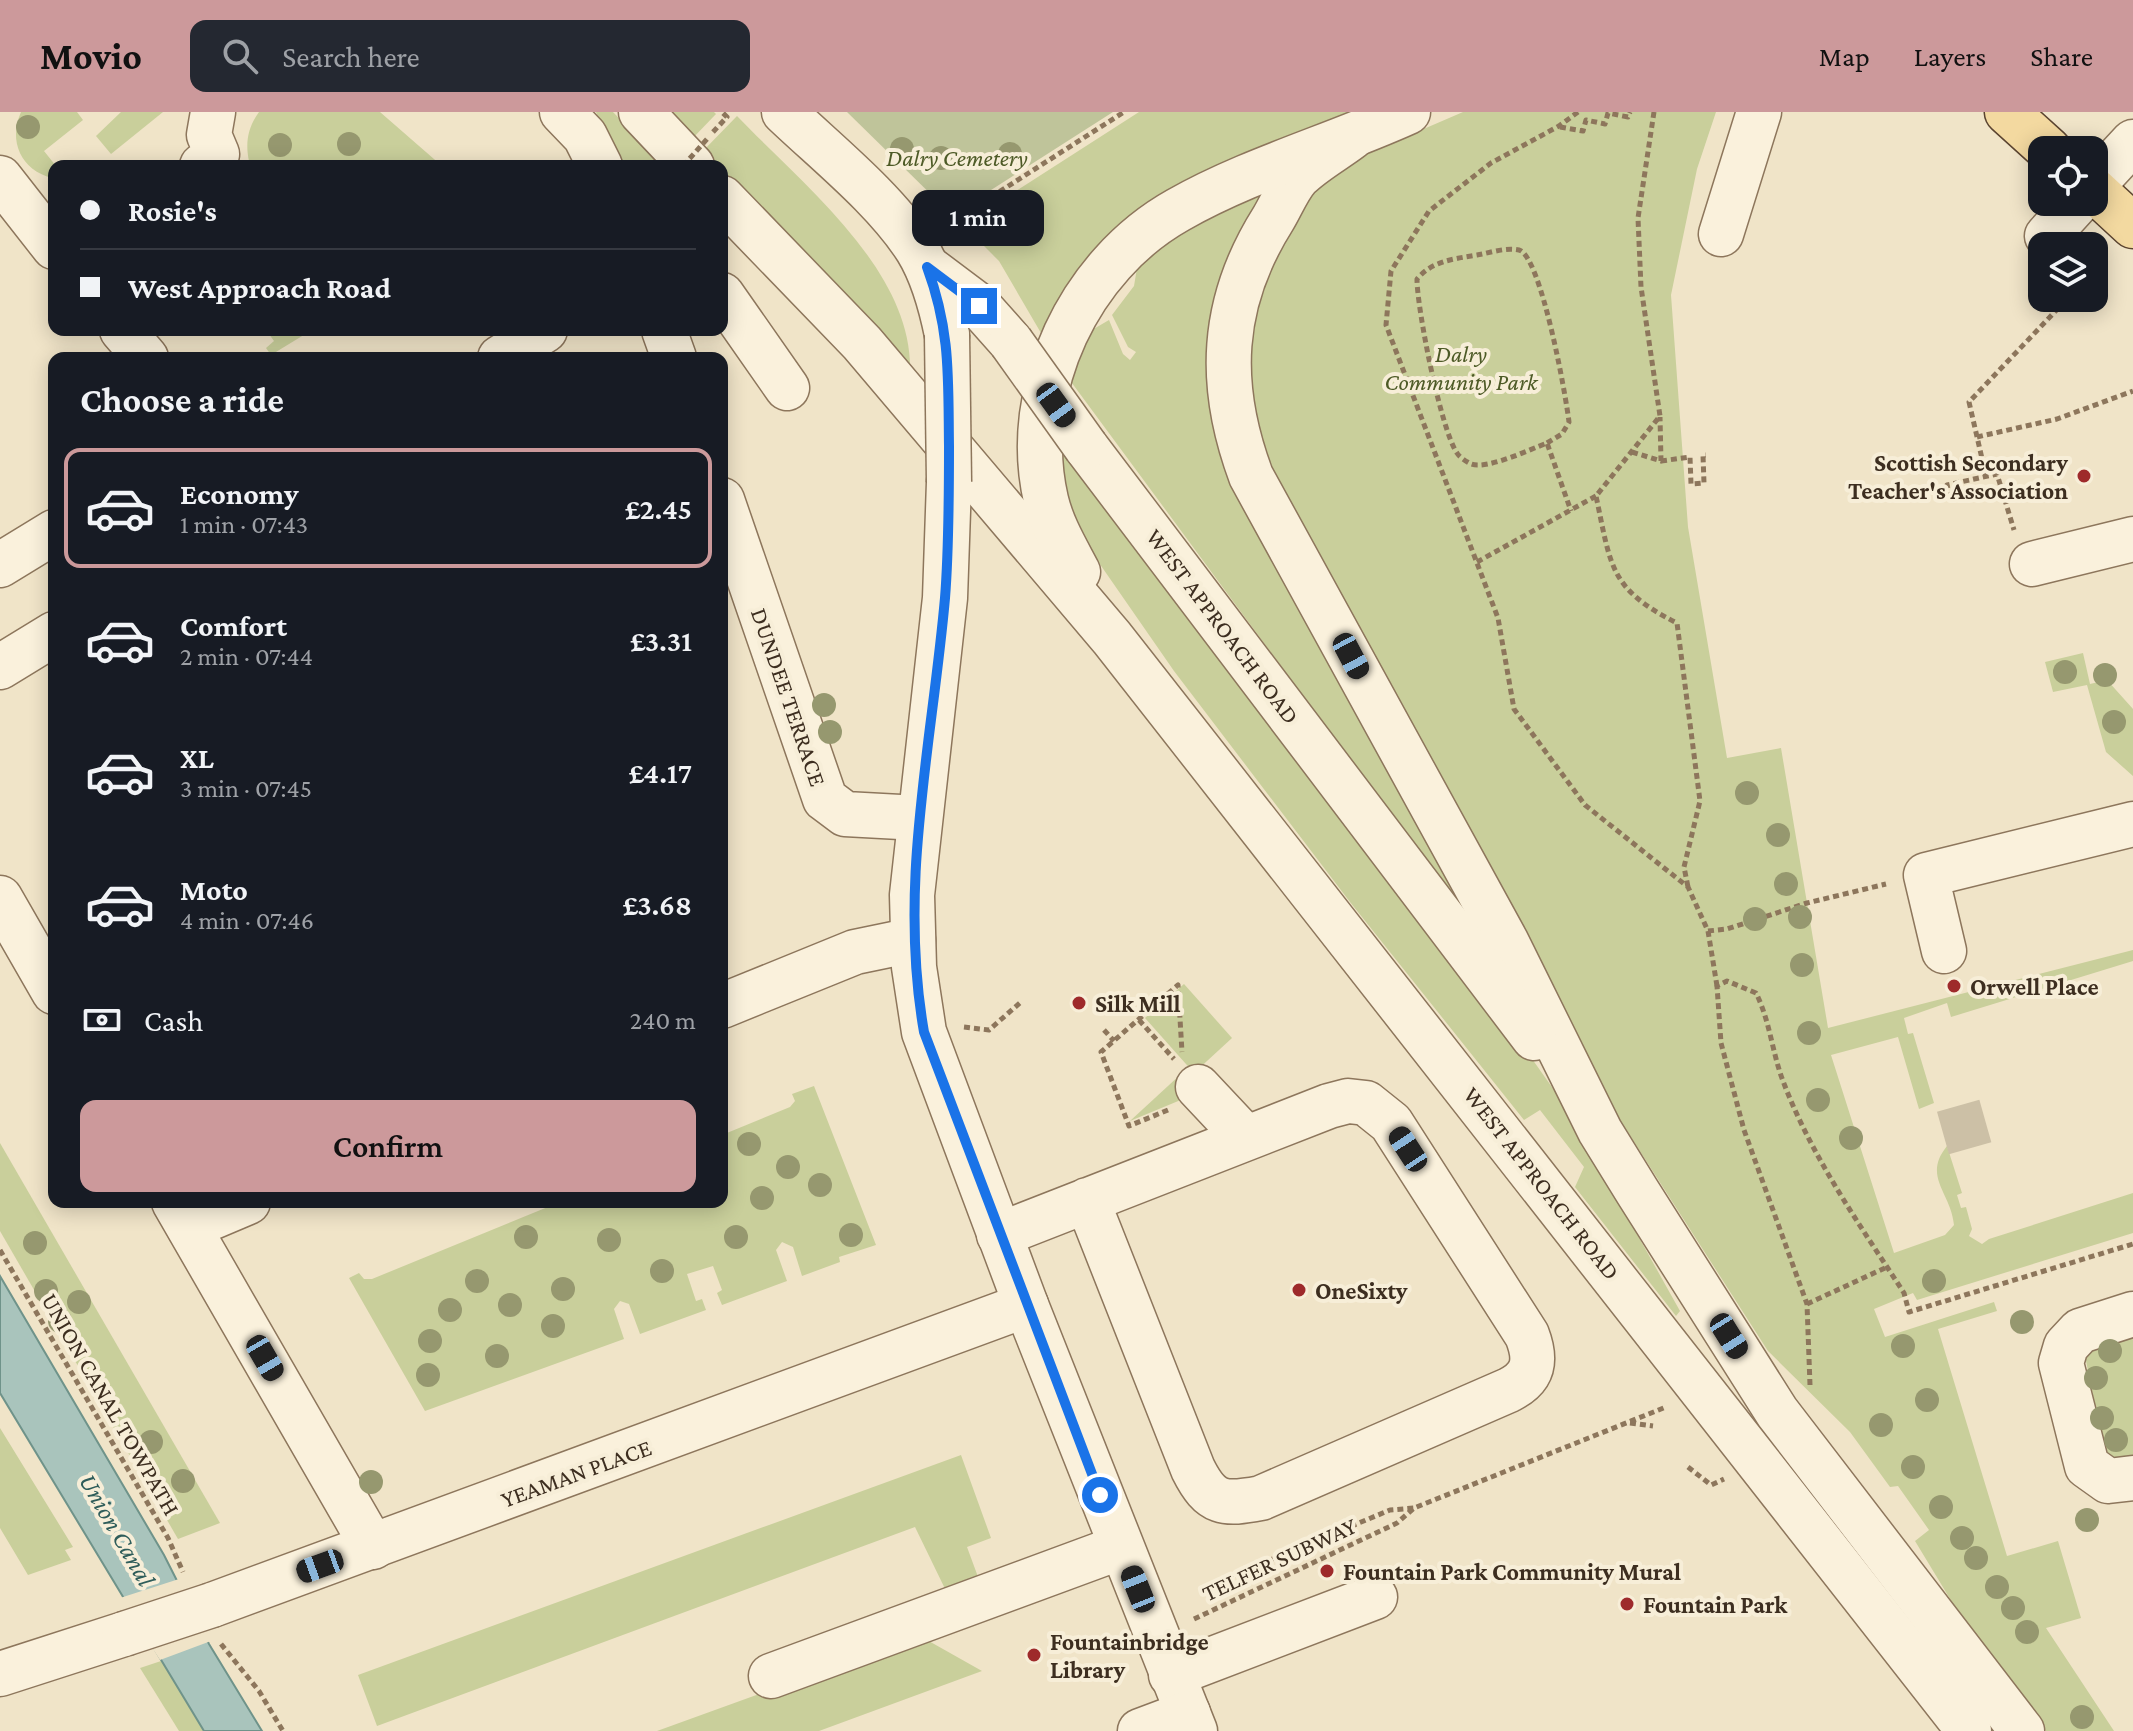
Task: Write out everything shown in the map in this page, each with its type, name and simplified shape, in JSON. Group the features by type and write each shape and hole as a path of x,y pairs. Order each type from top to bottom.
{"main road":[{"path":"2007,112 2034,136"},
{"path":"2108,203 2133,226"}],"street":[{"path":"210,160 217,154 209,135 213,112"},
{"path":"562,112 585,136 597,160"},
{"path":"641,112 700,152"},
{"path":"784,112 881,207 915,246 942,306 947,335 949,482 945,598 912,895 913,940 924,1032 1026,1305 1178,1689"},
{"name":"WEST APPROACH ROAD","path":"1112,638 1056,530 1041,479 1042,416 1049,377 1070,324 1096,282 1151,227 1203,196 1408,112"},
{"path":"1721,234 1759,112"},
{"name":"WEST APPROACH ROAD","path":"1352,137 1298,178 1246,272 1228,348 1231,410 1238,442 1251,476 1514,955 1600,1131"},
{"path":"2108,169 2133,142"},
{"path":"0,178 48,239"},
{"name":"WEST APPROACH ROAD","path":"728,204 862,343 1112,638 1969,1731"},
{"path":"2051,232 2065,216"},
{"name":"WEST APPROACH ROAD","path":"927,267 979,306 1011,342 1086,447 1600,1131 1777,1412 2022,1731"},
{"path":"728,304 787,388"},
{"path":"127,336 141,352"},
{"path":"510,352 535,336"},
{"name":"DUNDEE TERRACE","path":"728,517 825,799 845,814 919,818"},
{"path":"0,565 48,536"},
{"path":"2032,564 2133,539"},
{"path":"0,667 48,638"},
{"path":"1944,951 1926,875 2133,824"},
{"path":"0,898 48,982"},
{"path":"728,1004 855,952 913,940"},
{"path":"1192,1077 1245,1137"},
{"path":"999,1235 1245,1137 1348,1101 1366,1103 1379,1110 1391,1123 1527,1335 1535,1354 1531,1372 1523,1383 1261,1498 1228,1503 1217,1500 1203,1488 1193,1469 1087,1200"},
{"path":"215,1208 182,1214 373,1547"},
{"name":"YEAMAN PLACE","path":"0,1674 205,1608 1026,1305"},
{"path":"2133,1314 2080,1331 2066,1346 2061,1363 2087,1466 2108,1481 2133,1478"},
{"path":"771,1676 1121,1547"},
{"path":"1140,1731 1178,1689 1375,1597"}],"path":[{"path":"700,152 727,117 722,112"},
{"path":"958,218 1124,112"},
{"path":"1578,112 1559,126 1491,163 1429,211 1391,271 1386,325 1498,618 1514,709 1585,805 1688,887"},
{"path":"1559,126 1583,131 1586,120 1605,124 1608,113 1628,117 1630,112"},
{"path":"1653,112 1638,218 1641,287 1660,416 1661,461"},
{"path":"1502,250 1520,250 1531,258 1543,293 1569,422 1562,434 1547,443 1482,466 1470,464 1457,454 1442,407 1417,301 1417,279 1427,266 1502,250"},
{"path":"1986,476 1969,402 2055,312"},
{"path":"1977,437 2057,419 2133,391"},
{"path":"1477,562 1596,496 1660,416"},
{"path":"1547,443 1571,511"},
{"path":"1632,452 1661,461 1690,457 1691,484 1704,483 1703,455 1706,455"},
{"path":"1950,498 1947,485 1997,474 2010,517"},
{"path":"1596,496 1612,571 1646,608 1677,623 1700,801 1684,867 1688,887 1708,931 1717,986 1721,1043 1744,1130 1807,1304 1810,1385 1817,1396"},
{"path":"1708,931 1727,929 1807,903 1926,875"},
{"path":"1717,986 1727,981 1756,993 1764,1009 1782,1079 1820,1163 1904,1293 1909,1312 2133,1244"},
{"path":"1178,985 1192,1077 1129,1126 1101,1052 1178,985"},
{"path":"924,1032 956,1026 989,1030 1022,1001"},
{"path":"1139,1020 1192,1077"},
{"path":"1104,1030 1115,1041"},
{"name":"UNION CANAL TOWPATH","path":"0,1250 168,1538 205,1608 283,1731"},
{"path":"1807,1304 1887,1267"},
{"name":"TELFER SUBWAY","path":"1203,1588 1390,1510 1414,1508 1670,1405"},
{"path":"1629,1423 1653,1426"},
{"path":"1688,1467 1711,1485"},
{"name":"TELFER SUBWAY","path":"1178,1689 1414,1508"}],"green space":[{"path":"21,112 77,112 83,120 44,151 51,160 48,160 48,177 32,168 20,153 17,123"},
{"path":"121,112 163,112 111,154 96,136"},
{"path":"259,112 380,112 435,160 249,160 248,135"},
{"path":"596,112 613,112 659,160 616,160"},
{"path":"665,112 714,112 716,114 691,140"},
{"name":"Dalry Cemetery","path":"847,112 1113,112 952,215"},
{"path":"1139,112 1352,112 1279,144 1048,345 999,261 963,225"},
{"name":"Dalry Community Park","path":"1463,112 1716,112 1697,169 1671,295 1688,527 1727,758 1781,748 1828,1028 2133,950 2133,961 1951,1017 1947,1003 1904,1018 1908,1034 1913,1033 1934,1103 1919,1109 1898,1037 1831,1055 1894,1253 1945,1235 1954,1225 1937,1176 1940,1157 1947,1146 1962,1193 1957,1195 1961,1208 1966,1207 1972,1229 1969,1236 1982,1244 1989,1239 2133,1193 2133,1233 1917,1300 1913,1293 1874,1309 1885,1337 1994,1302 1997,1311 1938,1329 2007,1556 2058,1541 2081,1618 2046,1628 2114,1731 2046,1731 1981,1650 1915,1541 1929,1530 1898,1486 1890,1487 1850,1432 1768,1351 1602,1092 1252,436 1243,354 1253,291 1313,190 1361,156"},
{"path":"737,116 821,200 874,265 894,299 906,335 910,373 728,179 728,160 710,160 702,152"},
{"path":"1281,174 1213,368 1484,941 1066,375 1080,337 1109,320 1123,354 1130,360 1136,352 1128,347 1112,315 1134,286 1139,256"},
{"path":"270,336 302,336 276,352 269,352 266,348 274,341"},
{"path":"1057,427 1438,926 1566,1107 1680,1311 1676,1316 1575,1187 1584,1167 1540,1110 1524,1120 1350,902 1174,671 1088,547 1067,507"},
{"path":"2083,653 2090,684 2107,680 2133,709 2133,776 2106,752 2087,685 2053,692 2045,662"},
{"path":"1184,984 1232,1038 1194,1073 1145,1018"},
{"path":"1181,1074 1200,1092 1130,1121"},
{"path":"814,1086 876,1245 839,1257 840,1262 802,1276 793,1247 782,1242 776,1250 787,1281 722,1305 717,1293 722,1290 713,1266 687,1274 696,1301 702,1299 706,1310 640,1334 629,1304 620,1301 614,1309 624,1339 425,1411 349,1278 359,1273 364,1279 372,1279 545,1208 728,1208 728,1133 790,1107 795,1101 792,1094"},
{"path":"0,1143 220,1523 178,1539 0,1231"},
{"path":"2133,1334 2133,1464 2105,1455 2085,1356 2088,1350"},
{"path":"0,1428 73,1547 65,1550 71,1560 28,1575 0,1528"},
{"path":"961,1455 991,1538 967,1547 981,1585 949,1597 915,1527 377,1726 358,1675"},
{"path":"924,1634 927,1640 982,1671 819,1731 657,1731"},
{"path":"164,1660 204,1731 179,1731 140,1668"}],"water":[{"name":"Union Canal","path":"0,1276 164,1555 209,1644 262,1731 204,1731 0,1393"}],"pier":[{"path":"179,1579 211,1641 160,1660 120,1598"}],"tunnel":[{"path":"1943,1133 1996,1118"}],"place":[{"name":"Scottish Secondary Teacher's Association","path":"2084,476"},
{"name":"Orwell Place","path":"1954,986"},
{"name":"Silk Mill","path":"1079,1003"},
{"name":"OneSixty","path":"1299,1290"},
{"name":"Fountain Park Community Mural","path":"1327,1571"},
{"name":"Fountain Park","path":"1627,1604"},
{"name":"Fountainbridge Library","path":"1034,1655"}],"route":[{"path":"979,306 927,267 942,306 947,335 949,482 945,598 912,895 914,967 924,1032 1100,1495"}]}
